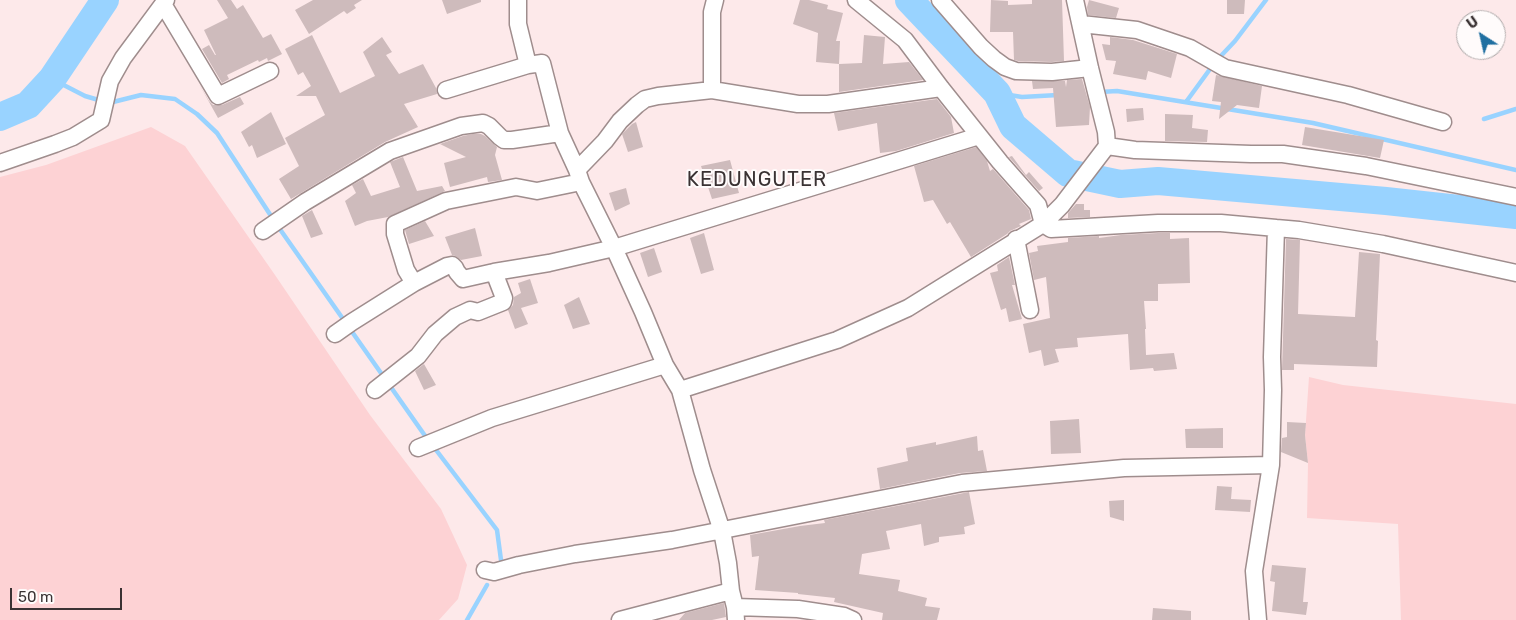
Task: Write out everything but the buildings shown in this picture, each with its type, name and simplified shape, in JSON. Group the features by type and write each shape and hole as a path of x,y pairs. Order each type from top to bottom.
{"street":[{"path":"518,0 518,24 528,65"},
{"path":"712,90 712,12 715,0"},
{"path":"856,0 905,40 979,136 1038,205 1042,224 1051,229 1158,223 1221,223 1299,230 1383,244 1516,273"},
{"path":"940,0 981,47 994,60 1005,67 1016,71 1092,75"},
{"path":"680,390 837,340 908,308 1042,224 1062,205 1104,145 1076,0"},
{"path":"0,163 55,144 101,120 110,81 123,58 164,2 218,96 270,71"},
{"path":"1081,24 1137,30 1190,48 1226,68 1348,95 1443,122"},
{"path":"446,90 528,65 542,63 560,133 614,248 665,365 680,390 702,470 722,531 736,614 798,609 844,616 853,620"},
{"path":"414,283 406,270 395,234 395,224 446,201 516,187 537,191 579,176 620,121 646,99 712,90 798,104 828,104 941,88"},
{"path":"262,231 304,202 390,151 461,126 483,123 504,140 560,133"},
{"path":"343,328 414,283 447,266 452,265 463,280 614,248 979,136"},
{"path":"1104,145 1135,150 1283,154 1366,166 1516,197"},
{"path":"1258,620 1254,571 1271,465 1276,228"},
{"path":"1016,239 1030,310"},
{"path":"383,384 418,356 435,334 455,317 470,310 478,312 503,302 504,298 494,272"},
{"path":"426,444 492,418 665,365"},
{"path":"485,570 494,572 575,554 722,531 962,483 1124,468 1271,465"},
{"path":"620,620 731,591"}],"shaded area":[{"path":"151,127 185,146 370,415 441,509 467,565 458,599 439,620 0,620 0,177 46,165"},
{"path":"1309,377 1343,385 1516,404 1516,620 1401,620 1398,524 1307,518 1308,463 1305,435"}],"waterway":[{"path":"0,117 28,105 52,79 105,0"},
{"path":"909,0 997,93 1013,126 1068,173 1120,184 1158,181 1386,201 1516,215"},
{"path":"1218,59 1235,41 1266,0"},
{"path":"1186,102 1213,65"},
{"path":"52,79 85,96 102,101"},
{"path":"1100,92 1117,91 1313,123 1516,170"},
{"path":"997,93 1022,97 1058,95"},
{"path":"113,102 141,95 175,99 197,114 217,133 273,219"},
{"path":"1484,119 1516,109"},
{"path":"277,225 428,440"},
{"path":"433,446 497,530 501,560"},
{"path":"467,620 487,585"}],"district":[{"name":"KEDUNGUTER","path":"757,180"}]}
